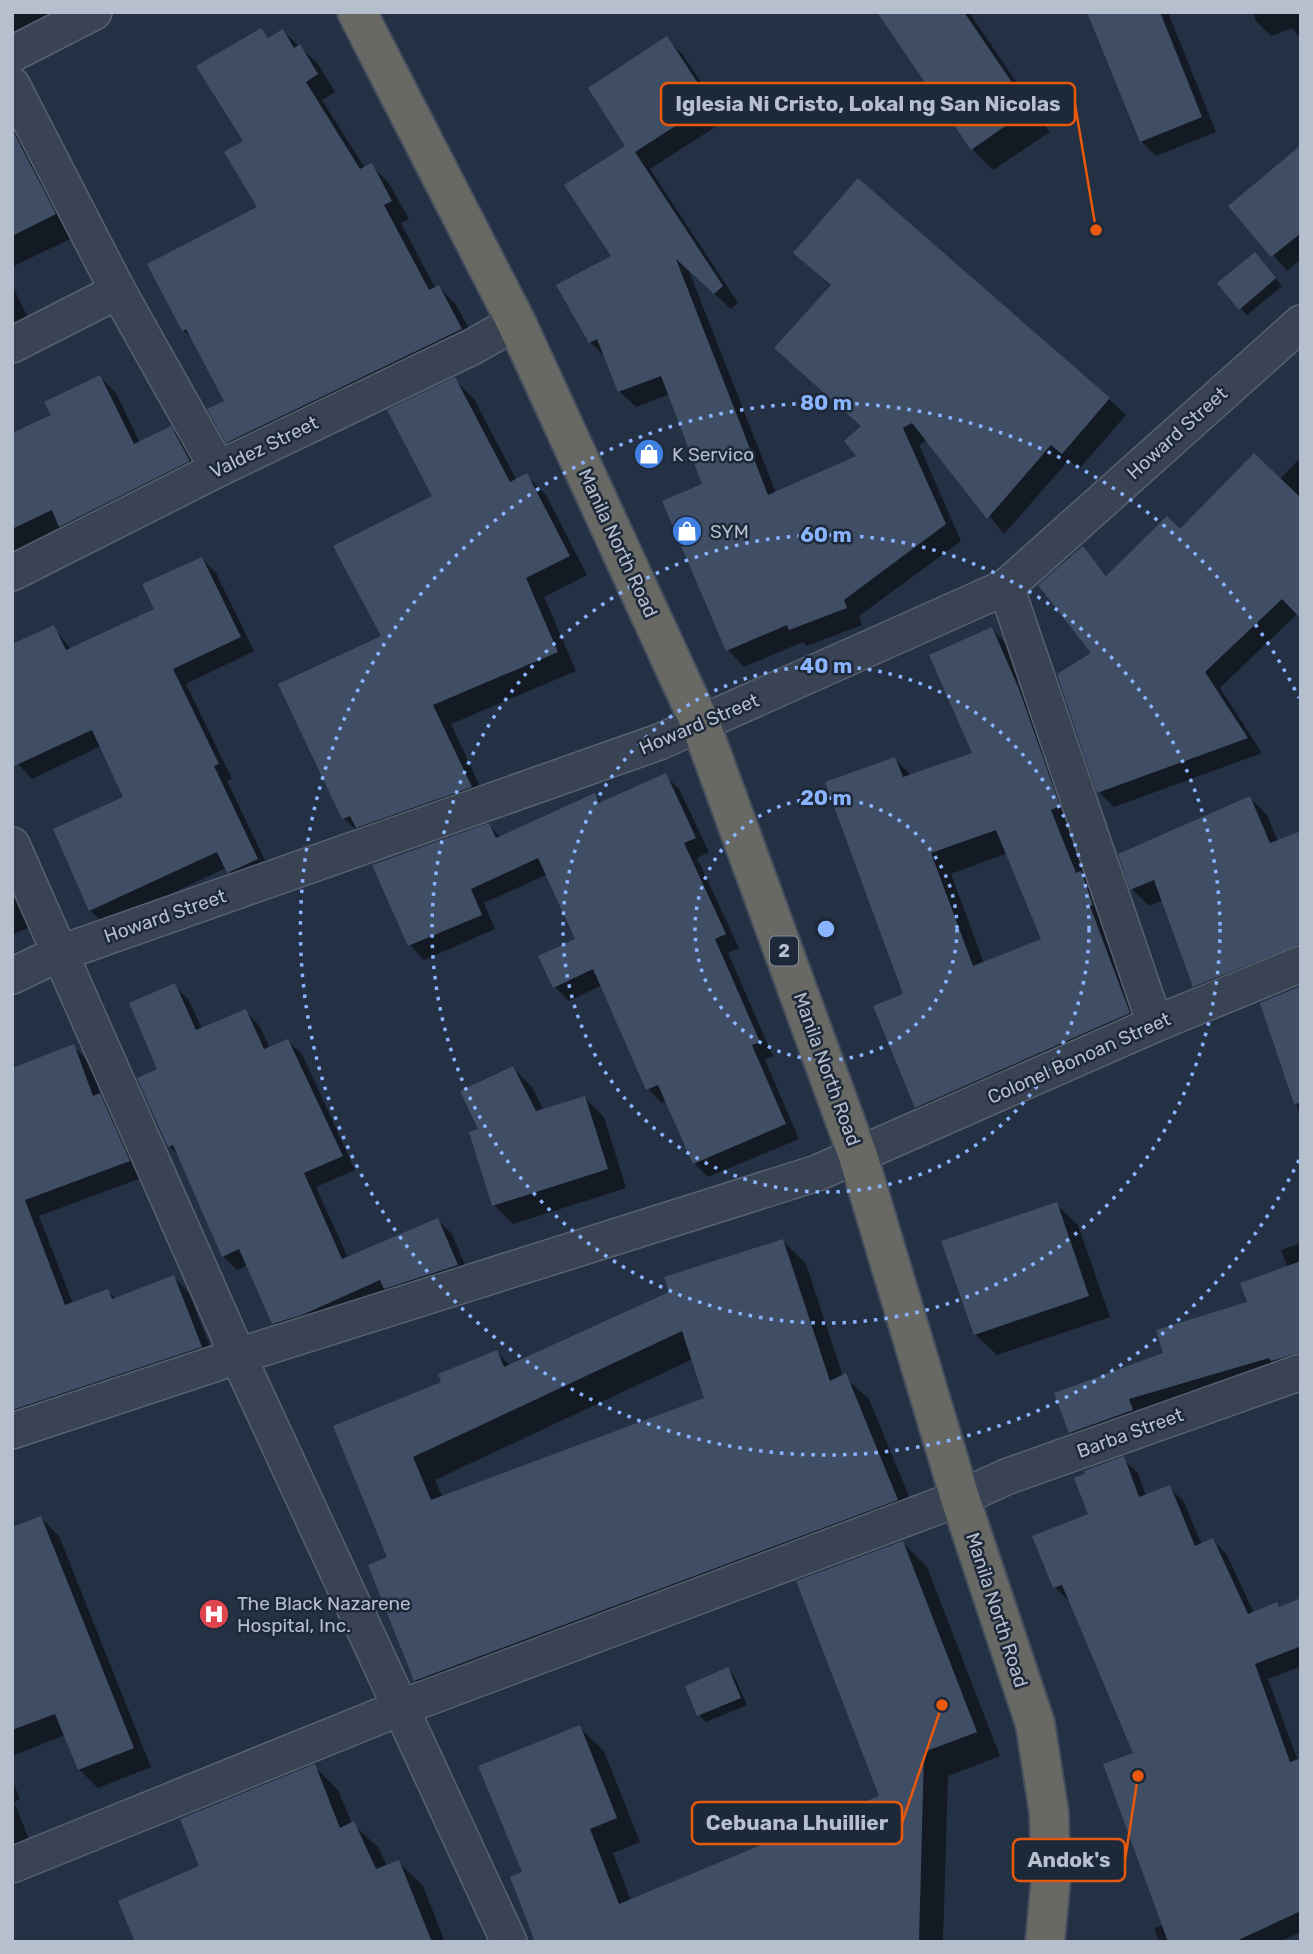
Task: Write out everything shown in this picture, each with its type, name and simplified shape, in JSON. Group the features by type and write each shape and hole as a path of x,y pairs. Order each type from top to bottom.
{"highway":[{"name":"Manila North Road","path":"357,12 516,322 701,725 858,1156 960,1498 1035,1723 1049,1813 1051,1877 1045,1942"}],"street":[{"path":"12,54 94,12"},
{"path":"12,85 118,291 218,469"},
{"path":"12,345 118,291"},
{"name":"Valdez Street","path":"12,573 218,469 474,346 516,322"},
{"name":"Howard Street","path":"12,976 58,954 701,725 1006,587 1301,323"},
{"path":"1006,587 1155,1024"},
{"path":"12,845 238,1356 509,1942"},
{"name":"Colonel Bonoan Street","path":"12,1431 238,1356 817,1173 1155,1024 1301,964"},
{"name":"Barba Street","path":"12,1865 400,1708 960,1498 1019,1473 1301,1372"}],"building":[{"path":"877,12 964,12 1030,109 971,150"},
{"path":"1087,12 1160,12 1202,117 1140,142"},
{"path":"261,28 268,38 283,29 294,48 300,44 318,74 306,82 360,169 372,163 392,201 384,205 429,290 439,285 462,329 226,443 207,409 224,401 186,329 182,331 147,264 257,207 224,152 243,141 196,66"},
{"path":"667,36 711,103 635,152 723,286 714,294 676,259 768,495 856,456 844,441 861,426 774,348 831,285 793,253 858,178 1110,398 1062,454 1051,445 987,519 912,423 903,428 946,524 844,600 847,608 789,630 787,625 726,651 662,501 702,484 661,376 618,392 597,339 589,343 556,285 611,256 564,185 625,146 588,88"},
{"path":"12,129 56,214 12,236"},
{"path":"1301,145 1301,233 1271,257 1228,206"},
{"path":"1255,252 1276,278 1239,310 1217,283"},
{"path":"100,375 134,444 171,426 190,461 59,527 52,510 12,529 12,433 51,415 44,402"},
{"path":"455,377 510,482 527,473 570,556 526,578 558,652 433,705 472,787 356,828 350,816 342,819 278,684 381,636 333,546 432,496 387,410"},
{"path":"1254,453 1301,498 1301,619 1282,599 1205,672 1248,738 1097,793 1057,674 1091,653 1038,585 1083,546 1106,576 1167,516 1180,529"},
{"path":"202,557 241,637 173,669 219,764 214,766 258,859 227,873 217,852 89,911 53,829 123,797 92,730 12,767 12,644 54,625 66,650 154,609 142,584"},
{"path":"992,627 1019,689 1060,806 1051,810 1076,873 1081,871 1093,905 1090,906 1130,1013 915,1108 873,1006 903,994 825,782 895,757 903,777 972,753 929,655","holes":["996,830 1041,939 973,966 931,853"]},
{"path":"666,773 696,838 684,843 726,934 715,939 760,1042 752,1045 786,1124 693,1164 658,1085 646,1090 593,969 553,988 538,956 575,939 538,858 471,889 482,915 408,946 372,865 489,823 496,838 595,793 599,803"},
{"path":"1250,796 1270,843 1301,831 1301,944 1193,987 1154,880 1130,890 1118,854"},
{"path":"175,983 196,1030 246,1009 264,1049 288,1039 343,1156 304,1173 342,1259 438,1218 458,1265 384,1289 380,1280 302,1315 272,1324 239,1249 222,1257 173,1145 168,1147 137,1078 157,1069 129,1003"},
{"path":"1301,986 1301,1103 1294,1104 1260,1003"},
{"path":"74,1044 93,1096 100,1093 130,1161 25,1200 65,1305 108,1289 112,1299 174,1275 202,1347 12,1410 12,1068"},
{"path":"513,1066 536,1111 585,1096 608,1169 492,1206 469,1132 478,1129 460,1091"},
{"path":"1057,1202 1089,1296 974,1335 941,1241"},
{"path":"783,1239 830,1381 846,1373 898,1500 414,1681 368,1565 387,1557 333,1426 441,1382 438,1374 497,1350 504,1367 669,1292 664,1277","holes":["682,1331 704,1398 431,1500 413,1457"]},
{"path":"1301,1261 1301,1352 1271,1361 1269,1358 1129,1399 1133,1410 1069,1433 1054,1393 1163,1353 1156,1330 1247,1302 1240,1283"},
{"path":"1124,1456 1139,1497 1170,1485 1195,1546 1213,1538 1248,1614 1277,1602 1279,1607 1301,1598 1301,1646 1255,1664 1290,1762 1301,1758 1301,1911 1234,1942 1168,1942 1103,1764 1133,1753 1062,1585 1053,1588 1032,1536 1088,1514 1074,1478 1085,1474 1084,1471"},
{"path":"41,1516 134,1748 78,1770 55,1714 12,1730 12,1527"},
{"path":"903,1541 977,1732 924,1752 919,1942 530,1942 534,1939 510,1877 522,1872 478,1766 580,1725 617,1818 590,1829 619,1904 879,1796 796,1581"},
{"path":"728,1667 741,1698 697,1716 685,1686"},
{"path":"315,1764 340,1828 354,1821 376,1869 399,1860 432,1942 135,1942 118,1901 199,1866 180,1819"}],"place":[{"name":"Iglesia Ni Cristo, Lokal ng San Nicolas","path":"1096,230"},
{"name":"K Servico","path":"649,454"},
{"name":"SYM","path":"687,531"},
{"name":"The Black Nazarene Hospital, Inc.","path":"214,1614"},
{"name":"Cebuana Lhuillier","path":"942,1705"},
{"name":"Andok's","path":"1138,1776"}]}
